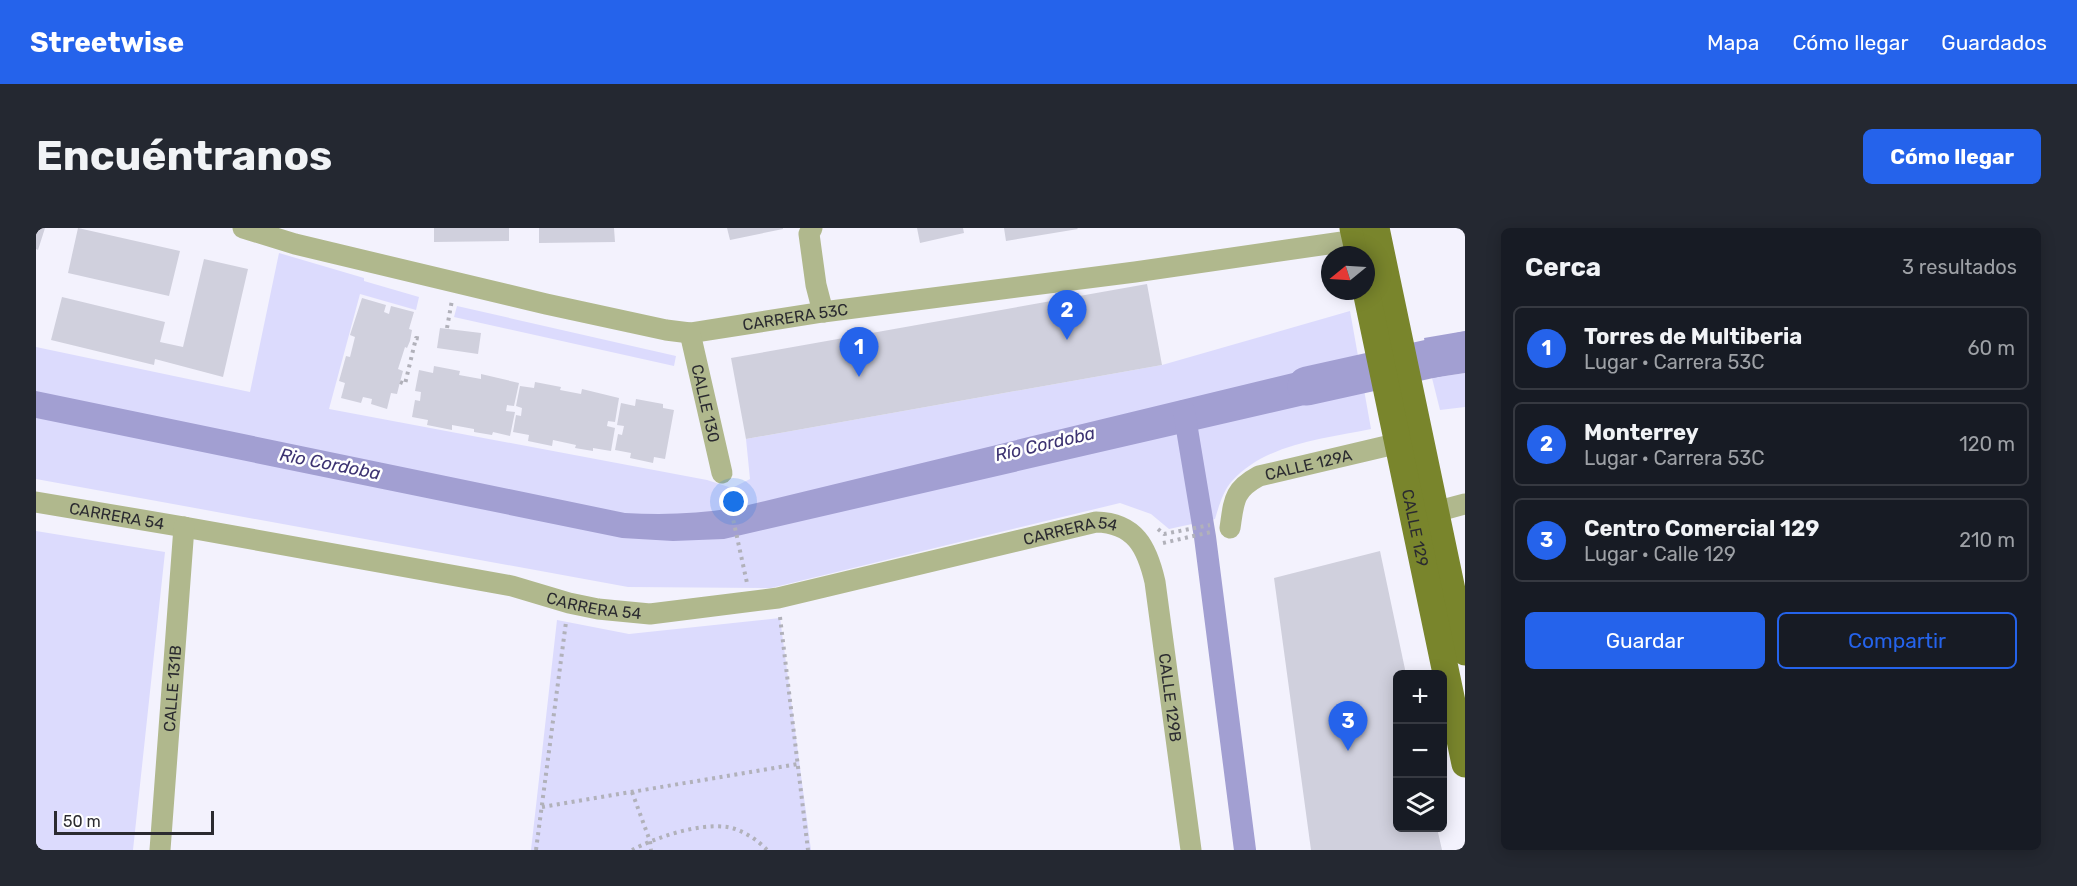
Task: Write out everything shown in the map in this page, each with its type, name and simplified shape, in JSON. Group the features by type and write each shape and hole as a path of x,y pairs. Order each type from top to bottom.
{"main road":[{"name":"CALLE 129","path":"1361,238 1409,440 1465,764"},
{"name":"CALLE 129","path":"1409,440 1458,580 1465,652"}],"street":[{"name":"CARRERA 53C","path":"243,228 295,236 546,304 690,333 822,312 1135,272 1361,238"},
{"path":"812,228 809,234 822,312"},
{"name":"CALLE 130","path":"690,333 722,473"},
{"name":"CALLE 129A","path":"1220,528 1237,492 1246,483 1259,476 1409,440"},
{"name":"CARRERA 54","path":"36,502 512,586 598,609 650,614 778,598 1096,522 1112,523 1128,531 1144,547"},
{"path":"1435,512 1465,504"},
{"name":"CALLE 131B","path":"160,850 184,527"},
{"name":"CALLE 129B","path":"1144,547 1155,582 1191,850"}],"path":[{"path":"400,382 405,384 412,341 416,338 422,339"},
{"path":"728,494 741,558"},
{"path":"1150,523 1164,534 1220,528"},
{"path":"1170,541 1220,528"},
{"path":"778,598 808,850"},
{"path":"536,850 569,603"},
{"path":"542,807 798,764"},
{"path":"632,792 650,841 651,850"},
{"path":"632,850 650,841 703,827 728,827 759,841 767,850"}],"shaded area":[{"path":"279,253 419,297 416,310 360,294 329,409 707,480 732,488 750,479 746,439 1162,365 1350,311 1371,429 1297,444 1262,458 1232,481 1215,519 1169,529 1151,514 1120,503 771,588 628,587 36,479 36,347 250,392"},
{"path":"457,306 676,356 674,366 454,317"},
{"path":"1465,373 1465,407 1440,410 1432,378"},
{"path":"36,531 165,552 133,850 36,850"},
{"path":"780,618 811,850 531,850 557,620 629,634"}],"water":[{"path":"1465,331 1465,373 1432,378 1424,338"},
{"name":"Rio Cordoba","path":"1355,358 1361,392 724,539 673,541 622,538 36,418 36,391 625,513 684,513 744,506"}],"building":[{"path":"36,228 45,228 38,250 36,249"},
{"path":"78,228 180,251 169,296 68,273"},
{"path":"434,228 509,228 509,241 434,242"},
{"path":"539,228 614,228 615,242 539,243"},
{"path":"727,228 783,228 783,229 730,240"},
{"path":"917,228 963,228 964,233 920,243"},
{"path":"1004,228 1077,228 1078,229 1006,241"},
{"path":"204,259 248,269 223,377 155,359 154,365 51,340 62,297 165,322 160,342 183,347"},
{"path":"1147,284 1162,365 746,439 731,358"},
{"path":"362,298 386,305 384,312 389,314 391,306 414,312 409,329 412,330 410,341 407,348 405,347 398,369 403,371 397,394 391,393 387,409 371,404 372,399 363,397 361,403 341,398 345,383 339,381 346,356 350,357 355,337 350,335"},
{"path":"440,328 481,333 478,354 437,348"},
{"path":"434,366 460,371 459,375 481,379 481,374 519,383 514,406 507,405 506,411 515,412 510,436 493,432 492,435 474,432 474,429 452,425 452,430 427,425 428,420 412,417 415,400 420,401 421,392 415,391 419,370 433,373"},
{"path":"535,382 581,394 582,389 619,398 615,422 608,421 607,426 615,428 611,451 575,448 576,445 553,440 552,446 528,441 529,435 513,432 516,415 521,416 522,408 516,406 520,386 534,388"},
{"path":"636,399 663,404 663,408 674,410 665,459 654,457 653,463 630,458 631,453 615,450 618,434 622,435 624,426 617,425 621,403 635,406"},
{"path":"1380,551 1405,670 1393,670 1393,832 1438,832 1442,850 1311,850 1274,578"}],"waterway":[{"name":"Río Cordoba","path":"1307,386 1465,351"},
{"path":"1184,411 1205,537 1245,850"}],"place":[{"name":"Monterrey","path":"1067,340"},
{"name":"Torres de Multiberia","path":"859,377"},
{"name":"Centro Comercial 129","path":"1348,751"}]}
